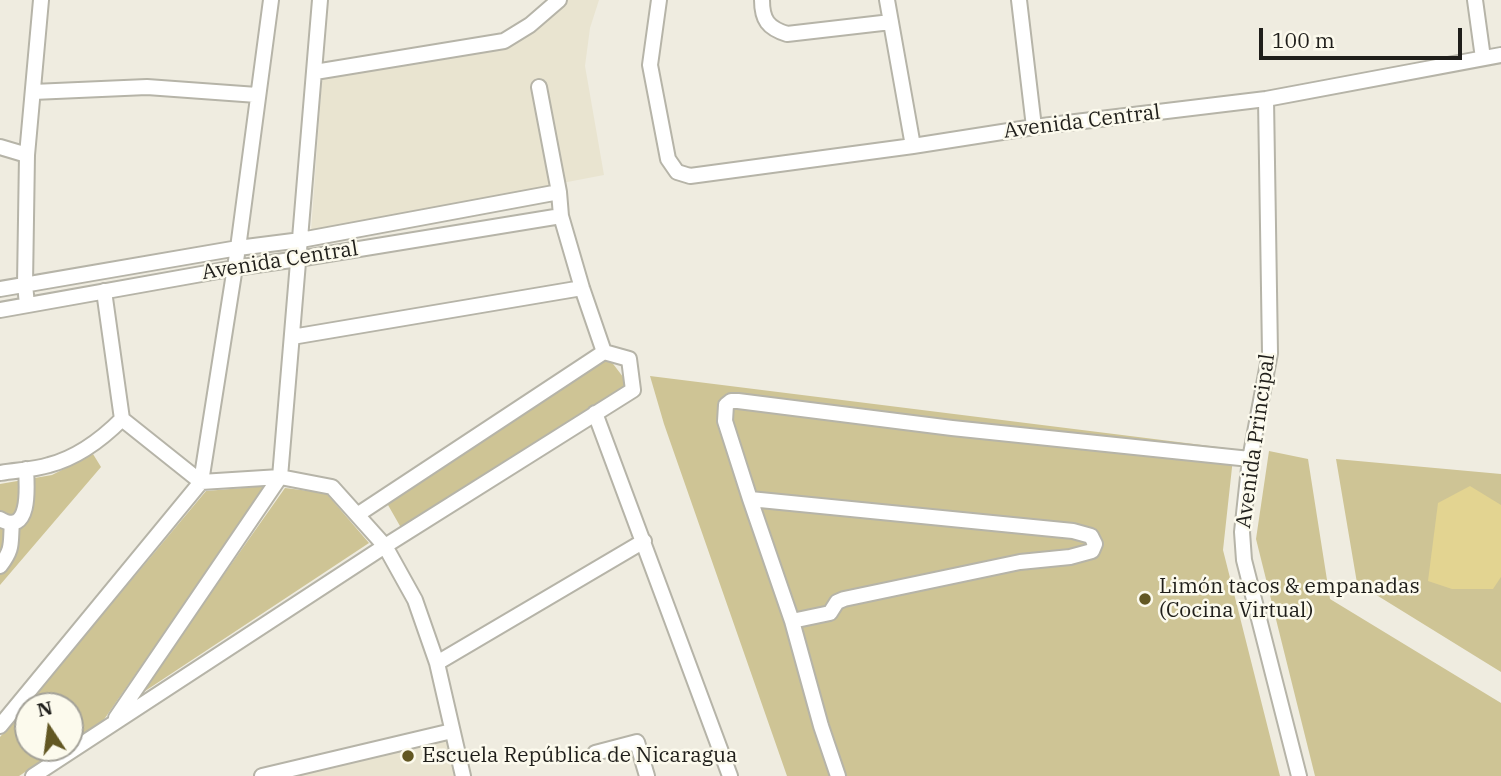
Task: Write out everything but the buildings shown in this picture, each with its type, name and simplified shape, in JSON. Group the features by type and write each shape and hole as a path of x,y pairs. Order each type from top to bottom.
{"street":[{"path":"27,305 27,155 41,0"},
{"path":"0,726 201,482 238,248 271,0"},
{"path":"111,725 280,477 320,0"},
{"path":"315,72 504,41 559,0"},
{"name":"Avenida Central","path":"659,0 650,65 668,159 677,172 690,176 1034,127 1266,99 1501,55"},
{"path":"762,0 762,14 767,22 775,30 787,34 891,22"},
{"path":"887,0 913,146"},
{"path":"1019,0 1034,127"},
{"path":"1475,0 1483,58"},
{"path":"33,92 147,87 257,95"},
{"path":"539,87 561,216 604,352"},
{"name":"Avenida Principal","path":"1266,99 1270,353 1250,459 1242,532 1244,560 1299,776"},
{"path":"0,146 27,155"},
{"path":"0,289 238,248 301,240 559,192"},
{"name":"Avenida Central","path":"0,310 234,268 561,216"},
{"path":"292,337 582,288"},
{"path":"104,291 122,419 201,482 280,477 332,487 385,546 415,600 437,663 463,776"},
{"path":"33,776 385,546 633,390 629,359 604,352 357,515"},
{"path":"838,776 792,621 726,421 726,405 731,401 952,428 1250,459"},
{"path":"595,413 730,776"},
{"path":"0,473 50,465 104,437 122,419"},
{"path":"0,566 11,547 6,521 19,521 24,512 27,493 26,469"},
{"path":"750,499 1073,531 1091,536 1096,544 1092,551 1070,557 1020,562 844,599 837,602 830,612 792,621"},
{"path":"437,663 644,541"},
{"path":"268,775 452,731"},
{"path":"595,753 637,742 646,776"}],"shaded area":[{"path":"567,0 599,0 590,28 585,66 604,175 311,231 322,79 505,49 566,5"},
{"path":"604,352 633,390 404,533 382,498"},
{"path":"650,376 1234,449 1223,550 1280,776 787,776 664,424"},
{"path":"1269,451 1308,459 1330,599 1501,703 1501,776 1315,776 1256,539"},
{"path":"93,454 101,467 0,585 0,484 52,475"},
{"path":"1336,459 1501,474 1501,672 1357,583"},
{"path":"266,486 103,721 84,734 84,692 38,692 206,491"},
{"path":"1470,486 1501,505 1501,577 1493,589 1452,589 1428,581 1438,503"},
{"path":"285,488 326,493 369,543 139,695"},
{"path":"14,720 14,762 40,762 19,776 0,776 0,737"},
{"name":"Escuela República de Nicaragua","path":"452,731 463,776 289,776"}],"place":[{"name":"Limón tacos & empanadas (Cocina Virtual)","path":"1145,599"},
{"name":"Escuela República de Nicaragua","path":"408,756"}]}
